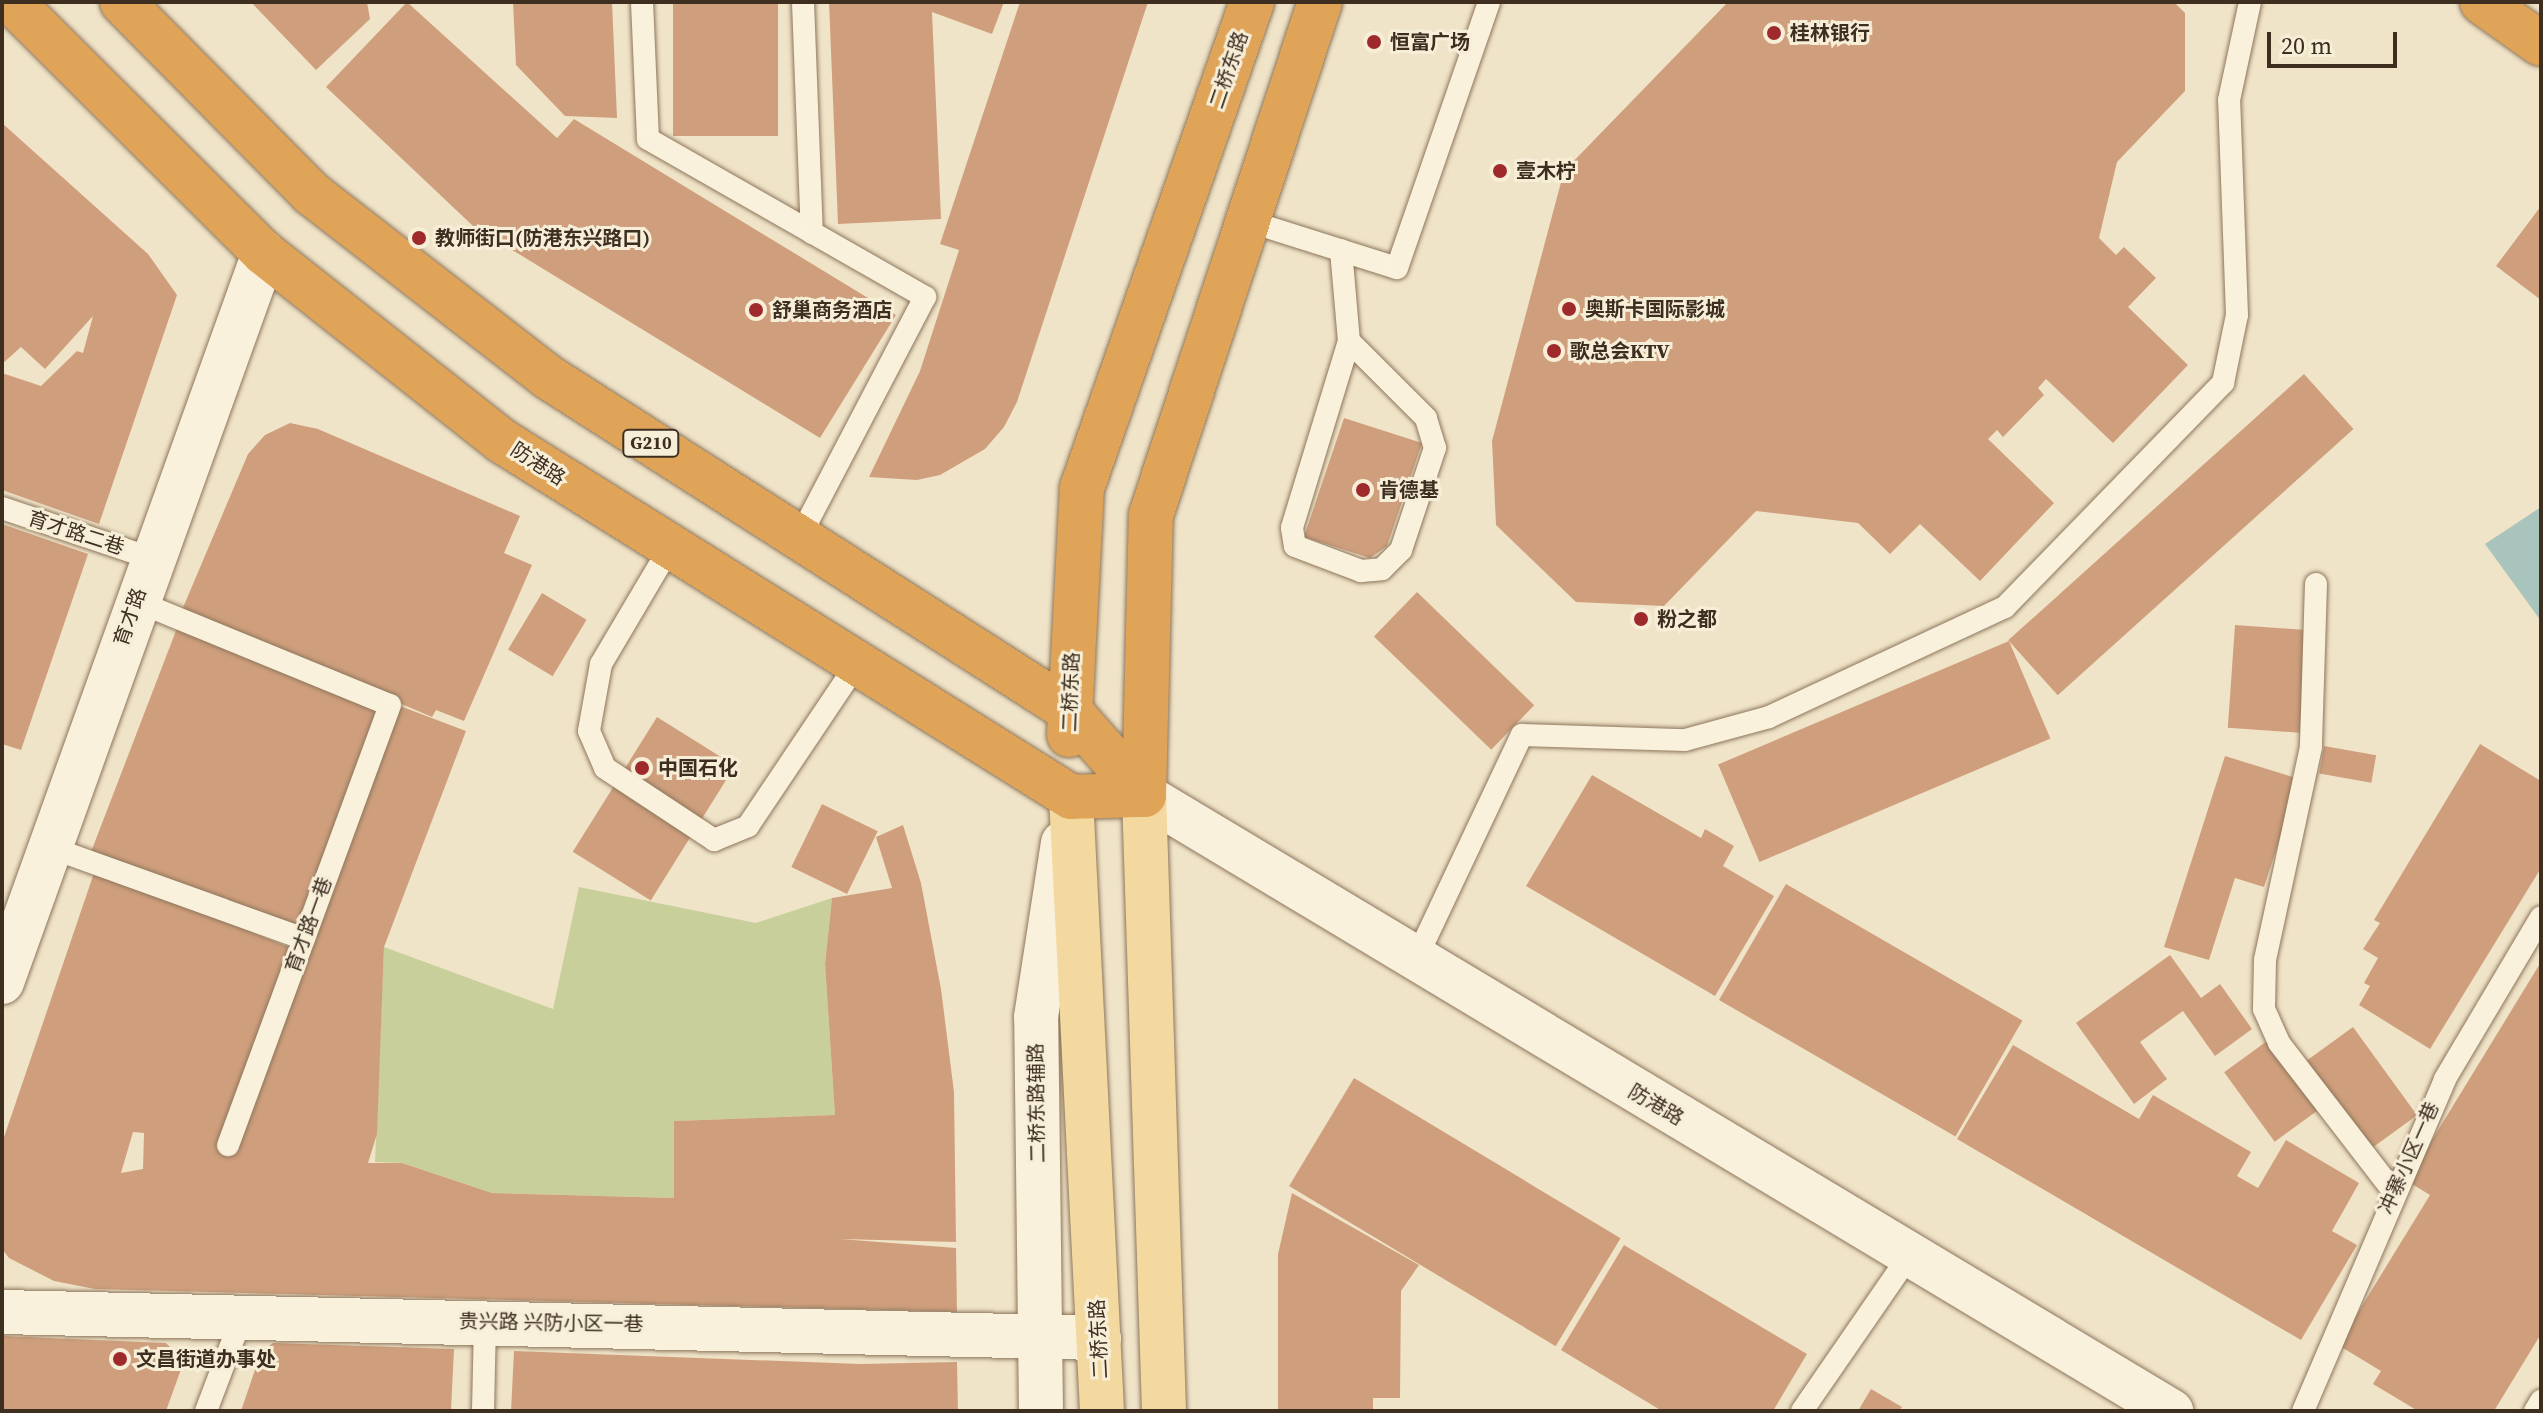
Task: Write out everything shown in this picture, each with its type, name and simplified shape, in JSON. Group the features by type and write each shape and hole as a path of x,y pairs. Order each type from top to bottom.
{"highway":[{"name":"防港路","path":"12,2 264,253 502,441 669,549 1071,797"},
{"name":"防港路","path":"122,2 311,193 548,377 1069,710 1144,795"},
{"name":"二桥东路","path":"1071,797 1069,710 1082,488 1252,2"},
{"path":"1071,797 1144,795 1151,515 1320,2"},
{"path":"2482,2 2541,44"}],"main road":[{"path":"1144,795 1164,1411"},
{"name":"二桥东路","path":"1071,797 1102,1411"}],"street":[{"name":"育才路","path":"2,982 151,558 264,253"},
{"name":"防港路","path":"1144,795 1415,961 2171,1411"},
{"name":"二桥东路辅路","path":"1041,1411 1036,1017 1071,797"},
{"name":"贵兴路 兴防小区一巷","path":"2,1312 1099,1338"}],"lane":[{"path":"642,2 648,139 925,297 799,538"},
{"path":"803,2 812,233"},
{"path":"1248,221 1397,268 1489,2"},
{"path":"1415,961 1522,735 1699,736 1769,717 2005,607 2223,383 2237,315 2229,100 2250,2"},
{"path":"1341,250 1349,341 1292,528 1295,546 1361,571 1382,569 1401,550 1435,448 1426,418 1349,341"},
{"name":"育才路二巷","path":"2,508 151,558"},
{"path":"669,549 601,664 589,731 605,768 714,840 748,826 856,665"},
{"path":"2316,584 2311,747 2265,960 2264,1009 2279,1043 2393,1191"},
{"name":"育才路一巷","path":"136,601 390,705 228,1145"},
{"path":"49,847 304,939"},
{"name":"冲寨小区一巷","path":"2303,1411 2393,1191 2445,1079 2541,917"},
{"path":"1802,1411 1909,1256"},
{"path":"206,1411 242,1316"},
{"path":"483,1411 485,1322"},
{"path":"2535,1411 2541,1401"}],"green space":[{"path":"579,887 756,923 832,898 825,964 835,1115 674,1121 674,1198 492,1193 402,1163 375,1162 384,947 553,1009"}],"water":[{"path":"2541,507 2541,621 2485,544"}],"building":[{"path":"251,2 367,2 370,19 316,70"},
{"path":"407,2 557,138 574,119 896,315 820,438 473,226 326,87"},
{"path":"513,2 612,2 617,118 565,116 516,65"},
{"path":"673,2 778,2 778,136 673,136"},
{"path":"829,2 1004,2 992,34 932,12 941,219 838,224"},
{"path":"1020,2 1148,2 1017,402 1004,427 985,449 940,475 917,480 869,477 920,371 959,250 940,244"},
{"path":"1728,2 2174,2 2185,13 2185,91 2117,162 2099,238 2116,255 2124,247 2156,278 2128,307 2188,365 2113,443 2046,379 2038,388 2044,395 2003,437 1997,430 1988,439 2054,503 1980,581 1920,524 1890,554 1858,523 1756,511 1664,606 1576,602 1496,525 1492,441 1564,171"},
{"path":"2,123 148,254 177,295 99,524 2,490 2,373 41,386 77,351 83,353 93,316 45,369 21,347 2,364"},
{"path":"2541,206 2541,300 2496,266"},
{"path":"2304,374 2354,429 2058,695 2008,640"},
{"name":"肯德基","path":"1344,418 1422,443 1387,546 1370,558 1304,537"},
{"path":"290,423 318,429 520,516 504,553 532,565 464,721 436,710 432,717 182,610 248,454 265,435"},
{"path":"2,524 88,554 21,750 2,744"},
{"path":"1417,592 1534,705 1491,750 1374,637"},
{"path":"542,593 587,620 553,676 508,650"},
{"path":"2235,625 2307,630 2300,733 2228,728"},
{"path":"177,628 381,706 293,933 90,855"},
{"path":"2009,641 2050,739 1760,862 1718,764"},
{"path":"400,706 466,731 384,947 377,1134 368,1163 402,1163 492,1193 674,1198 674,1121 835,1115 825,964 832,898 892,888 876,837 903,825 921,883 941,989 954,1092 956,1242 840,1239 956,1248 957,1312 95,1289 54,1281 9,1258 2,1249 2,1143 95,870 291,948 217,1149 235,1155","holes":["133,1132 144,1133 143,1169 121,1173"]},
{"path":"657,717 735,766 651,901 573,852"},
{"path":"2480,744 2541,781 2541,868 2430,1049 2359,1005 2370,986 2364,983 2378,958 2363,949 2380,923 2374,920"},
{"path":"2324,746 2376,755 2371,783 2319,774"},
{"path":"2225,756 2299,779 2264,887 2235,878 2209,960 2164,947"},
{"path":"1592,775 1701,838 1705,829 1734,846 1723,866 1774,896 1715,996 1526,886"},
{"path":"822,804 878,831 847,894 791,867"},
{"path":"1786,884 2022,1020 1955,1137 1719,1000"},
{"path":"2170,955 2201,998 2220,984 2252,1029 2215,1056 2183,1011 2140,1042 2167,1079 2134,1104 2076,1023"},
{"path":"2541,962 2541,1334 2494,1411 2418,1411 2373,1384 2381,1371 2338,1345 2430,1195 2407,1181"},
{"path":"2353,1027 2417,1115 2371,1149 2307,1061"},
{"path":"2267,1041 2318,1111 2275,1142 2224,1072"},
{"path":"2013,1045 2139,1119 2153,1095 2251,1152 2237,1176 2258,1188 2286,1140 2359,1183 2332,1231 2357,1245 2301,1340 1957,1139"},
{"path":"1354,1078 1621,1238 1556,1346 1289,1186"},
{"path":"1292,1193 1419,1265 1401,1291 1400,1398 1373,1398 1373,1411 1278,1411 1278,1254"},
{"path":"1624,1245 1807,1354 1773,1411 1662,1411 1561,1350"},
{"path":"2,1336 166,1343 184,1361 166,1411 2,1411"},
{"path":"273,1343 454,1349 451,1411 241,1411 261,1352"},
{"path":"514,1351 860,1364 957,1362 958,1411 511,1411"},
{"path":"1871,1389 1902,1407 1899,1411 1858,1411"}],"place":[{"name":"桂林银行","path":"1774,33"},
{"name":"恒富广场","path":"1374,42"},
{"name":"壹木柠","path":"1500,171"},
{"name":"教师街口(防港东兴路口)","path":"419,238"},
{"name":"奥斯卡国际影城","path":"1569,309"},
{"name":"舒巢商务酒店","path":"756,310"},
{"name":"歌总会KTV","path":"1554,351"},
{"name":"肯德基","path":"1363,490"},
{"name":"粉之都","path":"1641,619"},
{"name":"中国石化","path":"642,768"},
{"name":"文昌街道办事处","path":"120,1359"}]}
